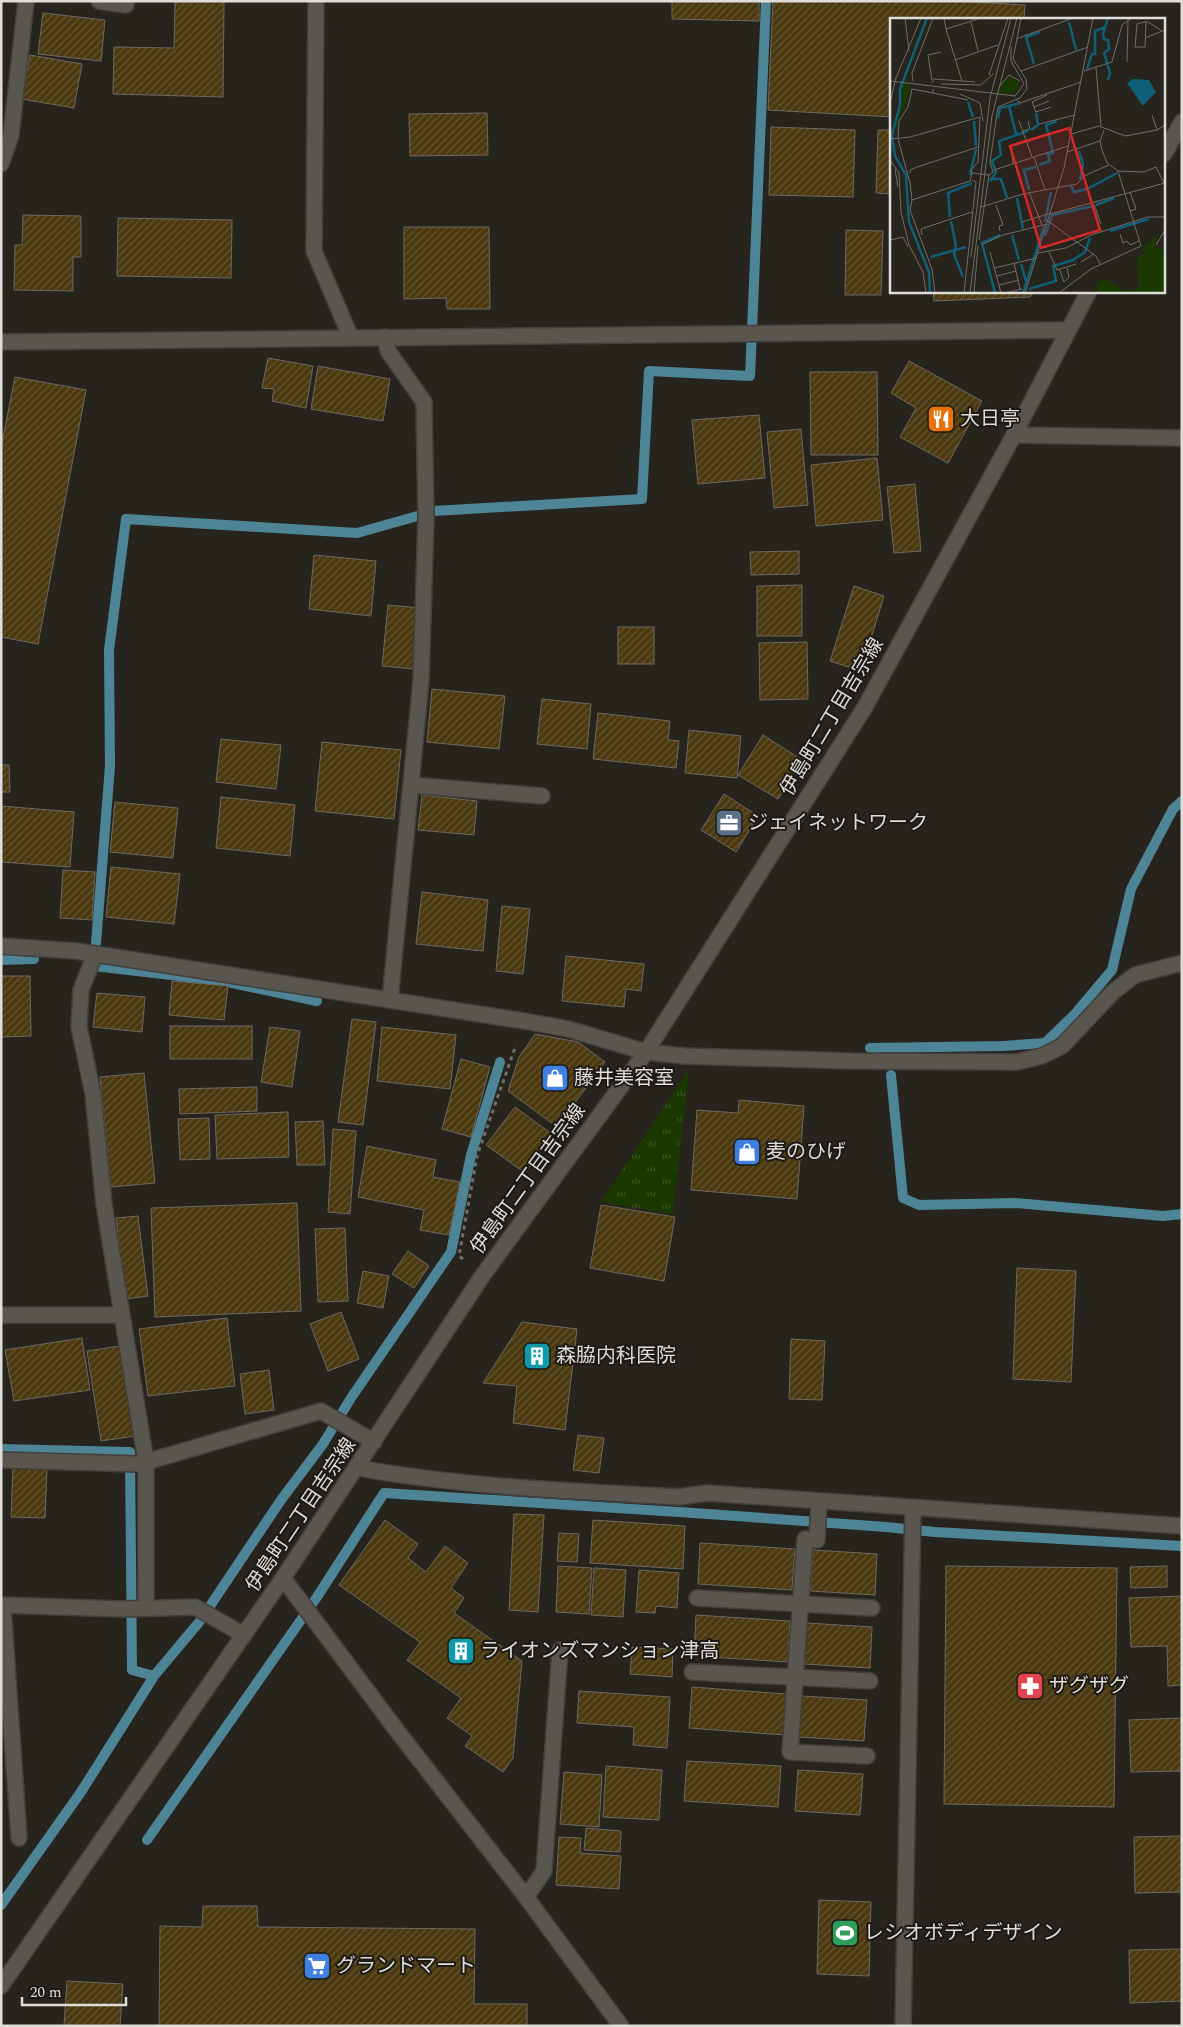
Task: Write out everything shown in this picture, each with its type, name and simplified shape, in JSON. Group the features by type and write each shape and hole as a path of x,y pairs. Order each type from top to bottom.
{"street":[{"path":"1,164 11,135 26,1"},
{"path":"99,1 126,5"},
{"path":"316,1 314,251 351,338"},
{"path":"1166,151 1180,128"},
{"name":"伊島町二丁目吉宗線","path":"1,1986 358,1468 483,1275 646,1052 865,707 1014,435 1088,292"},
{"path":"1,342 1068,330"},
{"path":"385,338 388,350 424,402 426,518 421,680 390,1000"},
{"path":"1014,435 1182,438"},
{"path":"411,785 542,796"},
{"path":"1,946 95,954 524,1020 568,1028 646,1052 684,1056 841,1061 1017,1062 1042,1056 1062,1046 1113,992 1135,975 1182,963"},
{"path":"95,954 81,990 80,1028 93,1094 104,1204 122,1314 142,1463 143,1608"},
{"path":"1,1315 122,1314"},
{"path":"1,1460 142,1463 322,1411 374,1442"},
{"path":"358,1468 407,1477 492,1486 678,1497 707,1493 818,1507 913,1515 1182,1526"},
{"path":"818,1507 817,1540 805,1539 790,1752 867,1756"},
{"path":"903,2026 913,1515"},
{"path":"283,1578 398,1732 526,1897 621,2026"},
{"path":"697,1598 872,1608"},
{"path":"19,1838 2,1605 122,1609 195,1607 244,1635"},
{"path":"526,1897 544,1871 560,1650"},
{"path":"692,1672 870,1681"}],"path":[{"path":"483,1275 459,1256 477,1156 524,1020"}],"green space":[{"path":"689,1069 673,1214 601,1202"}],"building":[{"path":"175,1 224,1 223,97 113,94 114,47 174,48"},
{"path":"672,1 759,1 759,21 672,19"},
{"path":"773,1 957,1 1025,5 1024,18 890,18 890,117 768,110"},
{"path":"43,13 105,20 101,61 38,54"},
{"path":"30,55 82,64 74,108 22,99"},
{"path":"487,113 488,155 410,156 409,114"},
{"path":"771,127 855,130 853,197 769,195"},
{"path":"878,130 890,130 890,194 876,193"},
{"path":"23,215 81,216 81,257 73,257 73,291 14,290 15,245 22,245"},
{"path":"118,218 232,220 231,278 117,276"},
{"path":"404,227 489,227 490,309 447,309 446,298 404,299"},
{"path":"846,230 883,231 881,295 845,295"},
{"path":"933,292 1033,292 1030,297 934,301"},
{"path":"268,358 313,366 306,408 272,401 274,389 262,388"},
{"path":"909,361 982,401 948,463 900,437 916,408 891,393"},
{"path":"318,366 390,379 383,421 311,409"},
{"path":"810,372 877,372 878,455 811,455"},
{"path":"15,377 86,390 38,644 1,637 1,448"},
{"path":"759,415 765,478 698,484 692,420"},
{"path":"801,429 808,505 774,508 767,432"},
{"path":"877,458 883,520 816,526 811,465"},
{"path":"915,484 921,551 894,553 887,487"},
{"path":"799,551 799,574 751,575 750,552"},
{"path":"314,555 376,561 371,616 309,609"},
{"path":"802,585 802,636 757,636 757,586"},
{"path":"854,586 884,596 861,671 830,661"},
{"path":"388,605 420,608 414,669 382,666"},
{"path":"618,627 654,627 654,664 618,664"},
{"path":"807,642 808,699 760,700 759,643"},
{"path":"432,689 505,696 499,749 427,742"},
{"path":"542,699 591,704 587,749 537,744"},
{"path":"598,713 670,721 668,740 679,741 676,768 593,759"},
{"path":"689,730 741,736 737,778 685,773"},
{"path":"763,735 802,760 778,799 738,775"},
{"path":"221,739 281,745 276,789 216,782"},
{"path":"322,742 401,750 394,819 315,811"},
{"path":"1,765 9,765 10,792 1,792"},
{"path":"724,794 758,816 736,852 701,830"},
{"path":"422,795 477,801 474,835 418,830"},
{"path":"221,797 295,805 290,856 216,848"},
{"path":"115,802 178,808 173,858 110,852"},
{"path":"1,806 74,812 70,867 1,862"},
{"path":"111,867 180,874 174,924 106,917"},
{"path":"63,870 95,872 92,920 60,918"},
{"path":"422,892 488,900 483,951 416,944"},
{"path":"502,906 530,909 523,974 496,971"},
{"path":"566,956 644,964 641,991 626,989 624,1007 562,1001"},
{"path":"1,976 30,976 31,1036 1,1037"},
{"path":"172,981 228,986 224,1020 169,1015"},
{"path":"97,993 145,997 142,1032 93,1027"},
{"path":"352,1019 376,1022 363,1125 338,1122"},
{"path":"170,1026 252,1026 252,1059 170,1059"},
{"path":"270,1027 300,1031 292,1087 261,1082"},
{"path":"382,1027 456,1035 450,1089 377,1081"},
{"path":"535,1034 578,1042 605,1062 557,1127 508,1091 519,1057"},
{"path":"461,1059 490,1067 471,1137 442,1129"},
{"path":"144,1073 155,1183 111,1187 100,1077"},
{"path":"257,1087 257,1111 180,1114 179,1089"},
{"name":"麦のひげ","path":"739,1100 804,1106 797,1199 691,1190 697,1110 738,1113"},
{"path":"515,1107 553,1135 525,1173 486,1145"},
{"path":"288,1112 289,1157 217,1159 215,1115"},
{"path":"209,1118 210,1159 180,1160 178,1119"},
{"path":"323,1121 325,1165 297,1165 295,1122"},
{"path":"333,1129 356,1131 350,1214 328,1212"},
{"path":"367,1146 436,1160 433,1177 460,1182 449,1235 420,1230 424,1210 358,1197"},
{"path":"297,1203 301,1311 155,1317 151,1208"},
{"path":"601,1205 675,1217 664,1281 590,1268"},
{"path":"138,1216 148,1296 126,1299 116,1218"},
{"path":"345,1228 348,1301 318,1302 315,1229"},
{"path":"408,1251 429,1266 414,1288 392,1274"},
{"path":"1017,1268 1076,1271 1071,1382 1013,1379"},
{"path":"363,1271 389,1276 383,1308 357,1303"},
{"path":"341,1312 359,1359 328,1371 310,1324"},
{"path":"227,1318 235,1386 148,1396 139,1329"},
{"name":"森脇内科医院","path":"522,1322 577,1329 565,1430 513,1423 517,1386 483,1383"},
{"path":"82,1338 90,1390 14,1401 5,1350"},
{"path":"791,1339 825,1341 822,1400 789,1399"},
{"path":"120,1346 135,1436 101,1441 87,1351"},
{"path":"269,1370 274,1410 245,1414 240,1374"},
{"path":"578,1435 604,1438 599,1473 573,1470"},
{"path":"13,1467 47,1468 45,1518 11,1517"},
{"path":"514,1514 544,1515 538,1612 509,1610"},
{"name":"ライオンズマンション津高","path":"385,1520 418,1544 408,1558 426,1572 445,1546 468,1563 451,1588 464,1598 454,1613 522,1661 513,1758 503,1772 465,1746 472,1736 447,1718 461,1698 407,1660 420,1642 339,1585"},
{"path":"593,1520 685,1526 683,1569 590,1563"},
{"path":"559,1533 579,1534 577,1562 557,1561"},
{"path":"700,1543 795,1549 792,1590 698,1584"},
{"path":"813,1550 877,1554 875,1595 810,1591"},
{"path":"558,1566 592,1568 589,1614 556,1612"},
{"name":"ザグザグ","path":"946,1566 1117,1568 1114,1807 944,1804"},
{"path":"1167,1566 1167,1587 1131,1588 1130,1567"},
{"path":"594,1568 626,1570 623,1617 591,1615"},
{"path":"639,1570 679,1573 677,1608 656,1606 655,1613 636,1612"},
{"path":"1182,1596 1182,1685 1168,1686 1167,1646 1131,1647 1129,1598"},
{"path":"696,1615 790,1621 788,1662 694,1656"},
{"path":"807,1623 872,1627 870,1668 804,1664"},
{"path":"632,1647 673,1649 672,1677 630,1674"},
{"path":"692,1687 786,1694 784,1735 689,1728"},
{"path":"579,1691 670,1697 667,1748 633,1745 634,1727 577,1723"},
{"path":"802,1696 867,1700 864,1741 799,1737"},
{"path":"1182,1718 1182,1771 1131,1772 1129,1720"},
{"path":"687,1761 781,1766 778,1807 684,1801"},
{"path":"606,1766 662,1770 659,1820 603,1817"},
{"path":"798,1770 863,1774 860,1815 795,1811"},
{"path":"564,1772 602,1775 599,1827 560,1824"},
{"path":"586,1828 621,1831 620,1852 584,1850"},
{"path":"1182,1836 1182,1892 1135,1893 1134,1837"},
{"path":"559,1837 581,1838 580,1853 621,1856 619,1889 556,1885"},
{"path":"819,1900 871,1902 869,1976 817,1974"},
{"name":"グランドマート","path":"203,1906 257,1906 258,1927 475,1929 474,2004 527,2004 527,2026 159,2026 160,1926 202,1927"},
{"path":"1182,1949 1182,2001 1130,2003 1129,1950"},
{"path":"67,1981 123,1984 120,2026 64,2026"}],"waterway":[{"path":"433,511 642,499 649,371 750,376 766,1"},
{"path":"96,943 110,766 109,650 126,519 357,533 421,515"},
{"path":"870,1048 1003,1046 1045,1043 1075,1014 1112,970 1131,889 1173,809 1182,801"},
{"path":"1,960 34,959"},
{"path":"94,966 223,981 317,1001"},
{"path":"1,1905 81,1792 154,1676 200,1621 281,1500 323,1444 351,1398 451,1252 471,1155 500,1062"},
{"path":"891,1075 903,1198 919,1205 1015,1203 1163,1216 1182,1214"},
{"path":"1,1449 130,1452 132,1670 154,1676"},
{"path":"147,1840 317,1597 384,1493 694,1513 935,1532 1182,1546"}],"place":[{"name":"大日亭","path":"941,419"},
{"name":"ジェイネットワーク","path":"729,823"},
{"name":"藤井美容室","path":"555,1078"},
{"name":"麦のひげ","path":"747,1152"},
{"name":"森脇内科医院","path":"537,1356"},
{"name":"ライオンズマンション津高","path":"461,1651"},
{"name":"ザグザグ","path":"1030,1686"},
{"name":"レシオボディデザイン","path":"845,1933"},
{"name":"グランドマート","path":"317,1966"}]}
